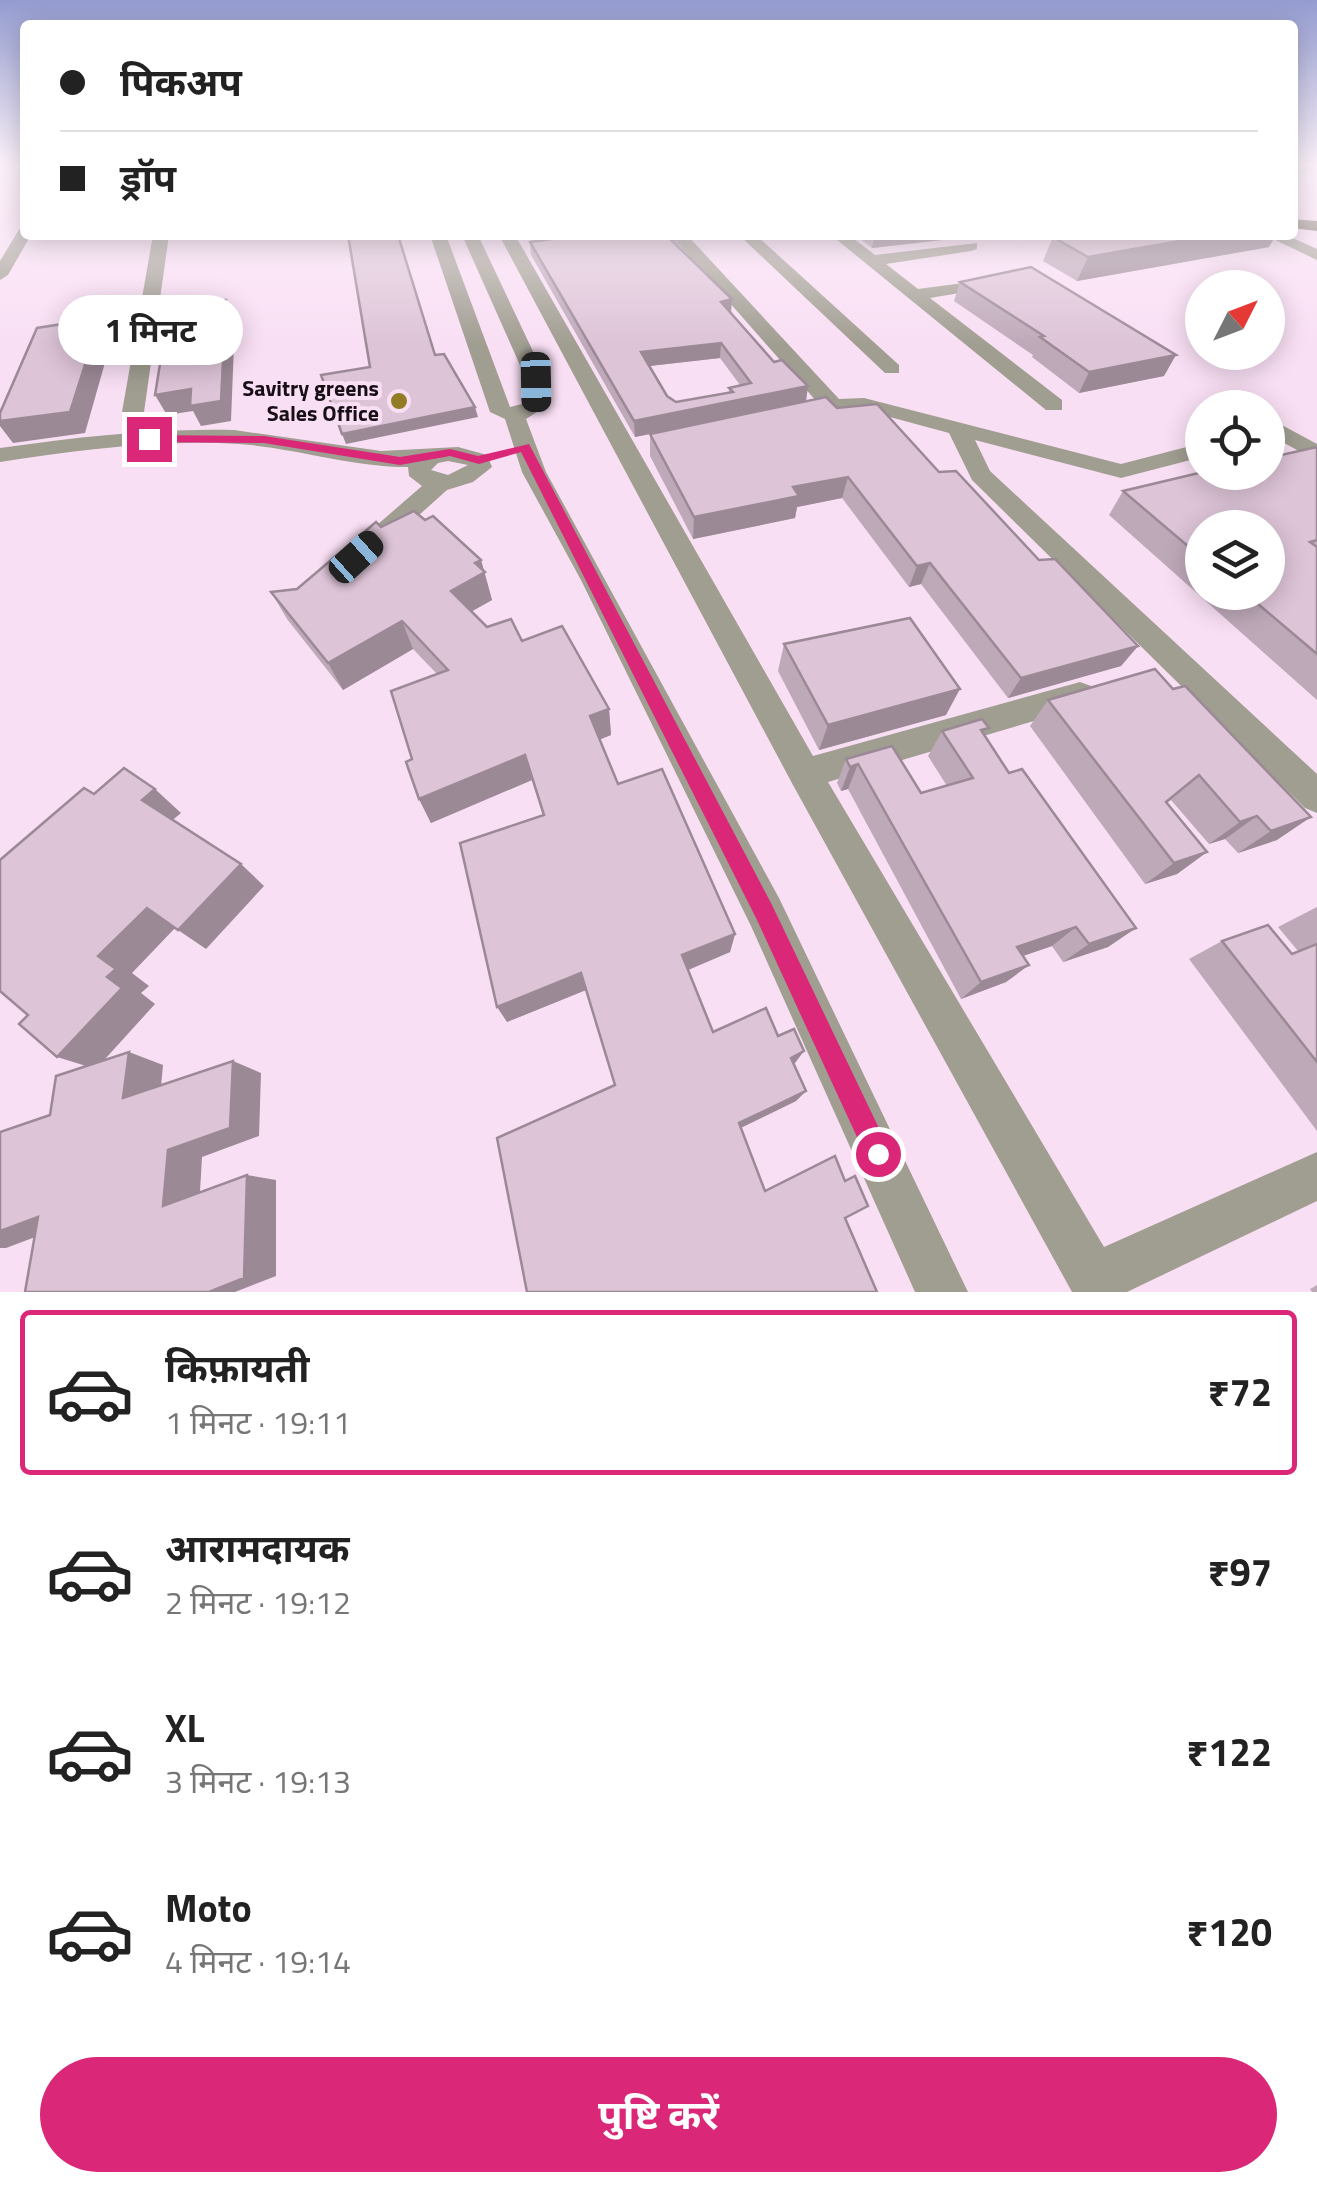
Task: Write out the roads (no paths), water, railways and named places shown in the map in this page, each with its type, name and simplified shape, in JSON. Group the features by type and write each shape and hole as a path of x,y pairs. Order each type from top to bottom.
{"street":[{"path":"0,275 20,237"},
{"path":"133,412 160,240"},
{"path":"440,240 501,412 514,416 537,406 536,382 472,240"},
{"path":"511,240 638,447 805,774 1097,1285 1317,1176"},
{"path":"682,240 824,408 864,404 1121,471 1185,454"},
{"path":"752,240 892,369"},
{"path":"845,240 1054,406"},
{"path":"1284,240 1317,255"},
{"path":"872,261 971,246"},
{"path":"914,295 1021,278"},
{"path":"514,416 534,472 596,580 764,912 942,1292"},
{"path":"958,430 980,475 1159,668 1317,798"},
{"path":"1285,433 1317,454"},
{"path":"0,455 110,439 264,439 400,461 466,454 479,460 525,446"},
{"path":"431,456 417,471 432,482 453,483 480,467 479,460"},
{"path":"356,557 440,482"},
{"path":"805,774 1108,686"}],"place":[{"name":"Savitry greens Sales Office","path":"399,401"}]}
